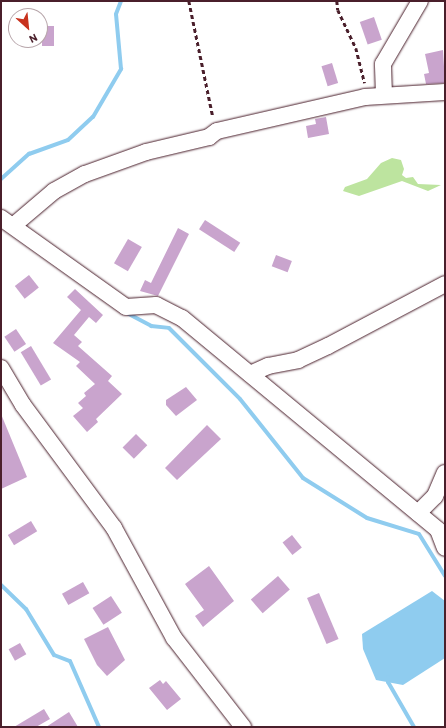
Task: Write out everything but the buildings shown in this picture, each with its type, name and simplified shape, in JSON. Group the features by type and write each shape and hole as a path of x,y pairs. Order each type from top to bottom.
{"street":[{"path":"384,95 383,64 420,1"},
{"path":"445,92 365,96 217,131 209,137 146,152 85,174 5,221 126,307 156,305 182,318 438,530 445,548"},
{"path":"250,374 268,366 298,360 328,346 445,284"},
{"path":"1,368 23,405 114,528 174,638 243,727"},
{"path":"418,513 434,496 445,473"}],"path":[{"path":"189,1 217,131"},
{"path":"337,1 338,10 356,48 365,80 365,96"}],"green space":[{"path":"392,158 401,160 404,169 402,175 406,178 413,177 418,184 441,185 428,191 402,181 359,196 343,191 345,187 367,179 381,163"}],"water":[{"path":"432,591 445,601 445,658 403,685 376,680 363,649 362,634"}],"waterway":[{"path":"1,179 29,154 68,140 93,117 121,69 116,14 121,1"},
{"path":"125,312 151,326 169,328 240,399 303,478 367,518 419,534 445,576"},
{"path":"1,585 26,609 54,655 70,661 99,727"},
{"path":"388,677 388,682 414,727"}]}
